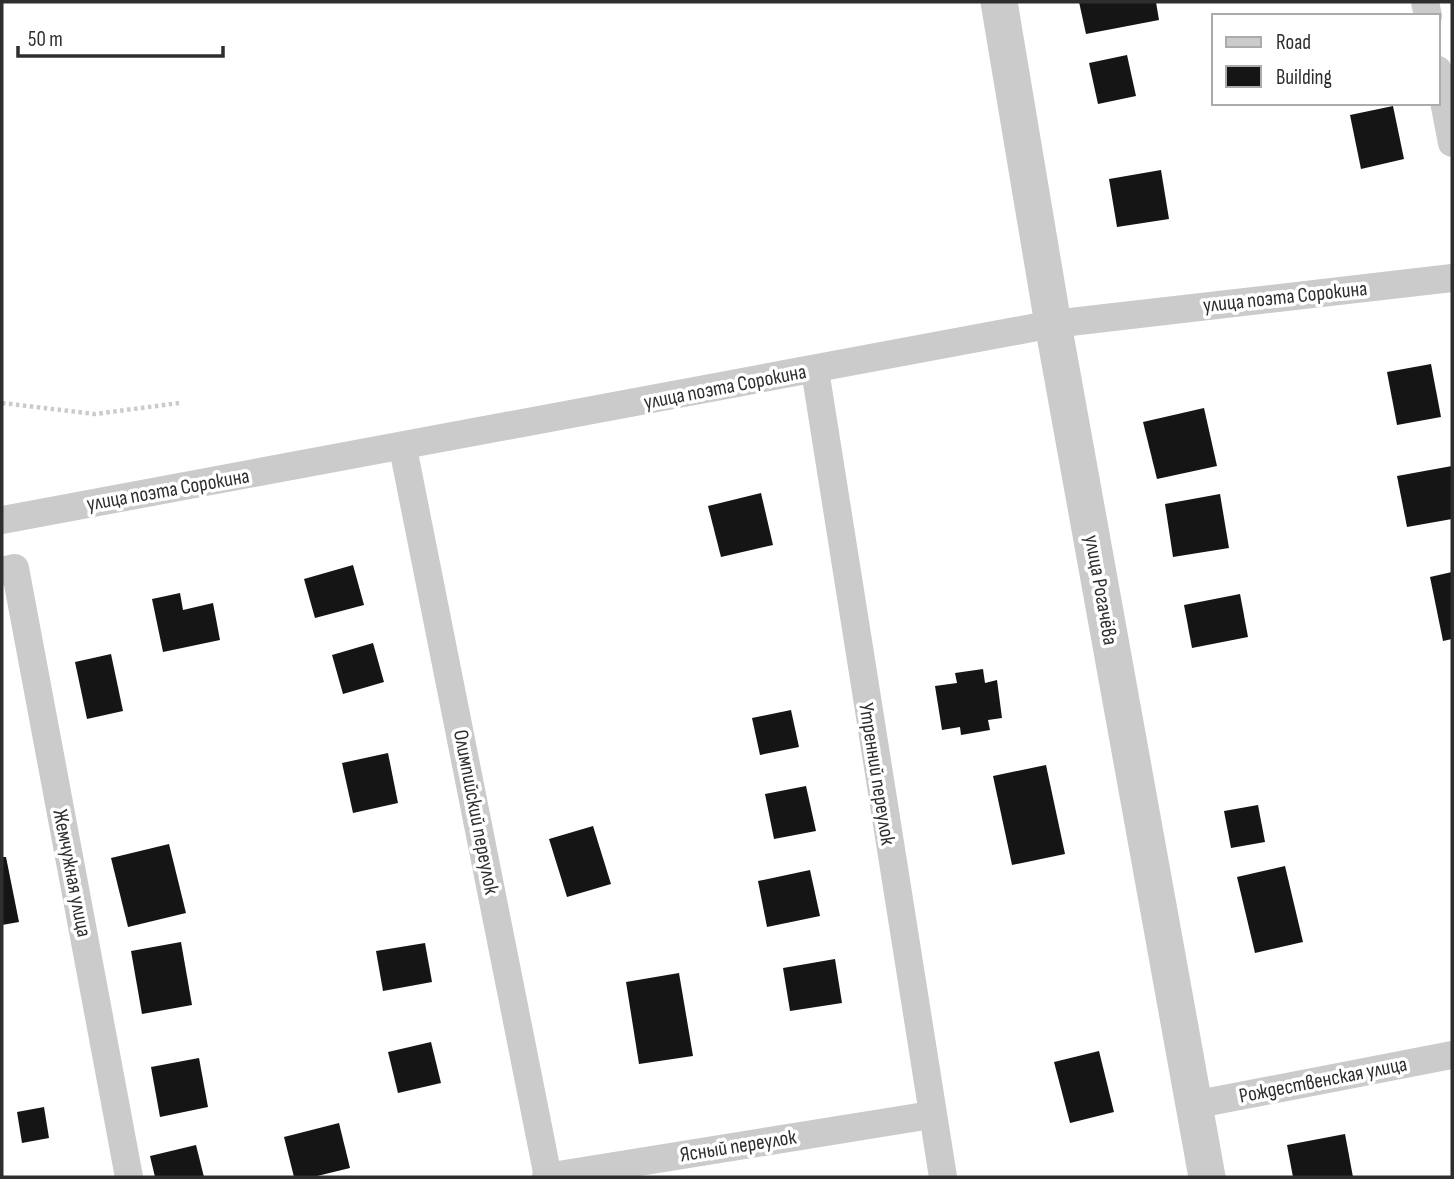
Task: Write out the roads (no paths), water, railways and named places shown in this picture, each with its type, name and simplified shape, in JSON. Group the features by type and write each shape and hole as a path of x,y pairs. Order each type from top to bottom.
{"street":[{"name":"улица Рогачёва","path":"999,2 1053,324 1207,1177"},
{"path":"1440,80 1452,143"},
{"name":"улица поэта Сорокина","path":"2,520 403,448 1053,324 1452,278"},
{"name":"Утренний переулок","path":"815,370 931,1115 943,1177"},
{"name":"Олимпийский переулок","path":"403,448 547,1177"},
{"name":"Жемчужная улица","path":"8,570 129,1177"},
{"name":"Рождественская улица","path":"1193,1105 1452,1055"},
{"name":"Ясный переулок","path":"547,1177 931,1115"}]}
